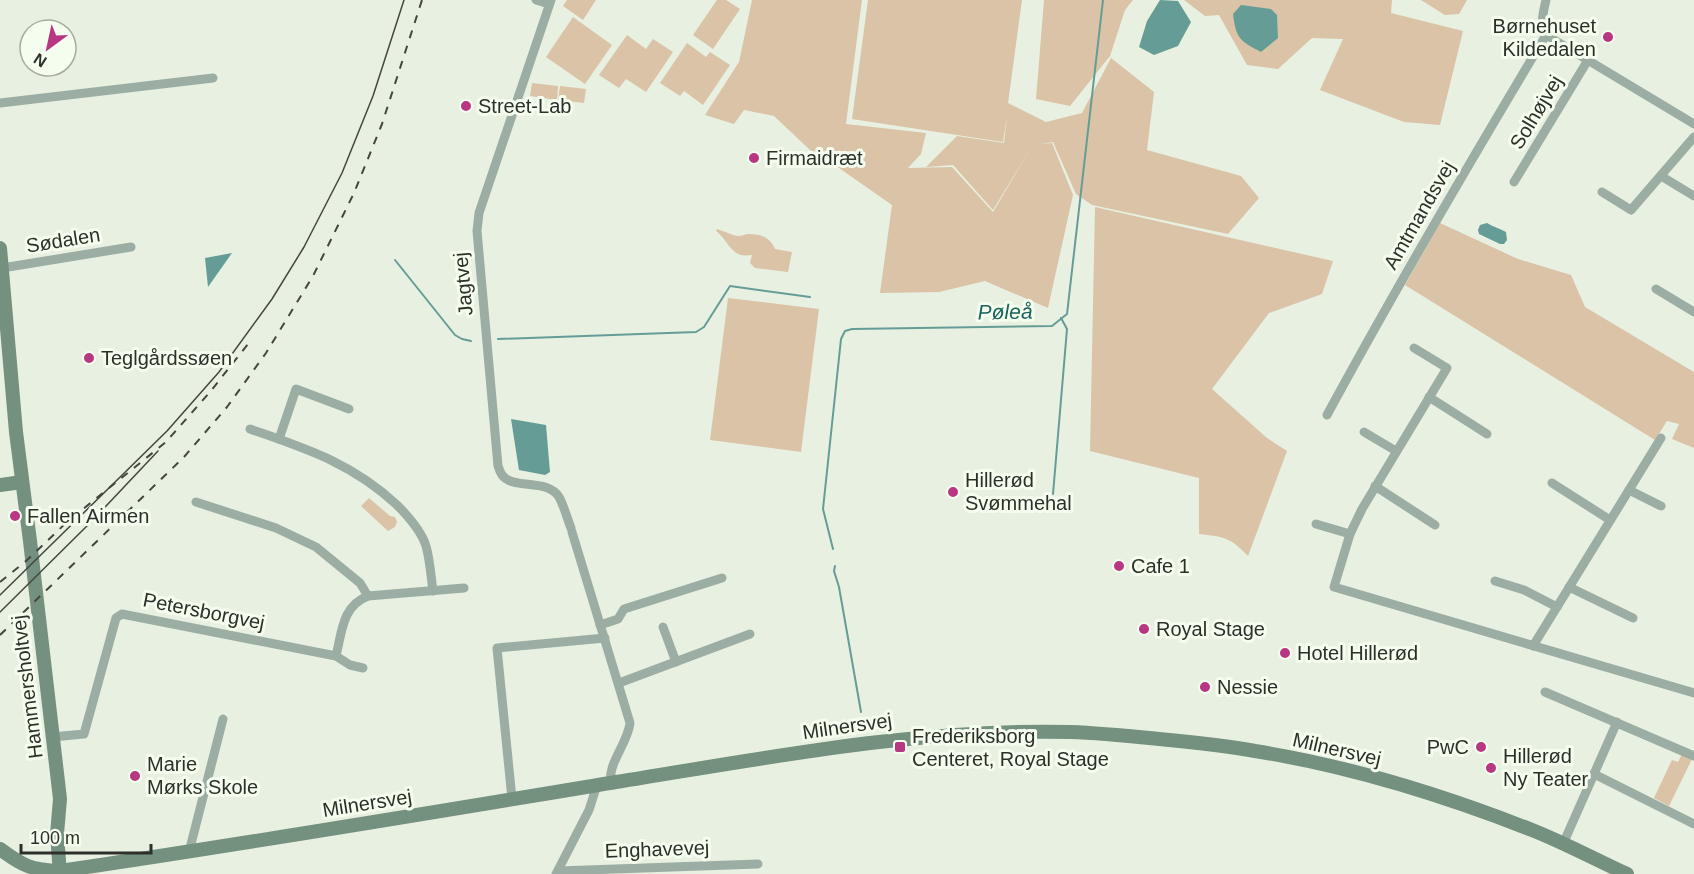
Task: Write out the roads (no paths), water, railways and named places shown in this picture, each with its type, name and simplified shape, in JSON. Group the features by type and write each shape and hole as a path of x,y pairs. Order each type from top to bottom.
{"street":[{"name":"Jagtvej","path":"536,0 550,2 479,213 477,231 498,466 502,475 509,480 544,487 554,491 559,497 600,625"},
{"path":"1546,0 1542,17 1542,27 1546,34 1694,124"},
{"name":"Amtmandsvej","path":"1327,415 1423,243 1546,34"},
{"name":"Solhøjvej","path":"1514,182 1588,60"},
{"path":"0,104 213,78"},
{"path":"1602,192 1631,210 1694,137"},
{"path":"1661,176 1694,196"},
{"name":"Sødalen","path":"2,268 131,247"},
{"name":"Hammersholtvej","path":"0,248 9,368 60,799 57,834 60,872"},
{"path":"1656,289 1694,312"},
{"path":"1414,348 1447,368 1375,486 1350,534 1334,588 1694,693"},
{"path":"279,439 296,389 349,410"},
{"path":"1429,397 1487,434"},
{"path":"250,429 317,452 355,472 386,495 405,512 426,544 433,591"},
{"path":"1364,432 1396,451"},
{"path":"1533,646 1661,438"},
{"path":"0,477 21,478"},
{"path":"0,485 21,478"},
{"path":"1552,483 1611,520"},
{"path":"1375,486 1434,525"},
{"path":"1629,490 1660,506"},
{"path":"196,502 276,528 316,547 360,583 368,596"},
{"path":"1316,524 1350,534"},
{"path":"557,872 589,810 610,777 629,734 630,723 600,625 618,618 624,609 722,578"},
{"path":"1495,582 1524,590 1557,607"},
{"path":"1569,587 1633,618"},
{"path":"336,656 348,613 359,600 368,596 464,588"},
{"name":"Petersborgvej","path":"52,737 84,734 116,618 122,614 336,656 350,665 363,668"},
{"path":"663,627 676,662"},
{"path":"619,683 750,634"},
{"path":"512,799 496,648 605,638"},
{"path":"1545,692 1694,756"},
{"path":"189,852 223,719"},
{"path":"1563,844 1617,722"},
{"name":"Milnersvej","path":"17,862 30,868 60,872 882,740 1009,732 1092,733 1225,746 1319,763 1418,789 1536,831 1627,874"},
{"path":"1594,774 1694,824"},
{"path":"0,849 17,862 25,874"},
{"name":"Enghavevej","path":"557,872 758,864"}],"water":[{"path":"1160,0 1178,1 1191,22 1178,46 1154,55 1139,47 1147,21"},
{"path":"1241,5 1271,9 1277,15 1278,38 1261,52 1244,42 1238,34 1233,14"},
{"path":"1487,223 1506,232 1507,240 1504,244 1479,234 1480,225"},
{"path":"232,253 208,287 205,258"},
{"path":"511,419 546,425 550,472 545,475 519,470"}],"waterway":[{"name":"Pøleå","path":"833,549 823,509 841,339 845,331 852,329 1052,326 1067,314 1103,0"},
{"path":"395,260 455,335 471,341"},
{"path":"498,339 696,332 704,327 730,286 810,297"},
{"path":"1053,494 1067,329 1061,318"},
{"name":"Pøleå","path":"835,566 834,571 839,587 861,712"}],"tram line":[{"path":"0,595 167,431 219,372 272,299 304,247 342,173 373,96 404,0"},
{"path":"0,612 90,523 158,451"}],"railway":[{"path":"0,635 184,457 227,407 266,353 313,276 354,193 382,124 422,0"},
{"path":"0,582 67,522 166,442 252,339"}],"place":[{"name":"Børnehuset Kildedalen","path":"1608,37"},
{"name":"Street-Lab","path":"466,106"},
{"name":"Firmaidræt","path":"754,158"},
{"name":"Teglgårdssøen","path":"89,358"},
{"name":"Hillerød Svømmehal","path":"953,492"},
{"name":"Fallen Airmen","path":"15,516"},
{"name":"Cafe 1","path":"1119,566"},
{"name":"Royal Stage","path":"1144,629"},
{"name":"Hotel Hillerød","path":"1285,653"},
{"name":"Nessie","path":"1205,687"},
{"name":"Frederiksborg Centeret, Royal Stage","path":"900,747"},
{"name":"PwC","path":"1481,747"},
{"name":"Hillerød Ny Teater","path":"1491,768"},
{"name":"Marie Mørks Skole","path":"135,776"}]}
